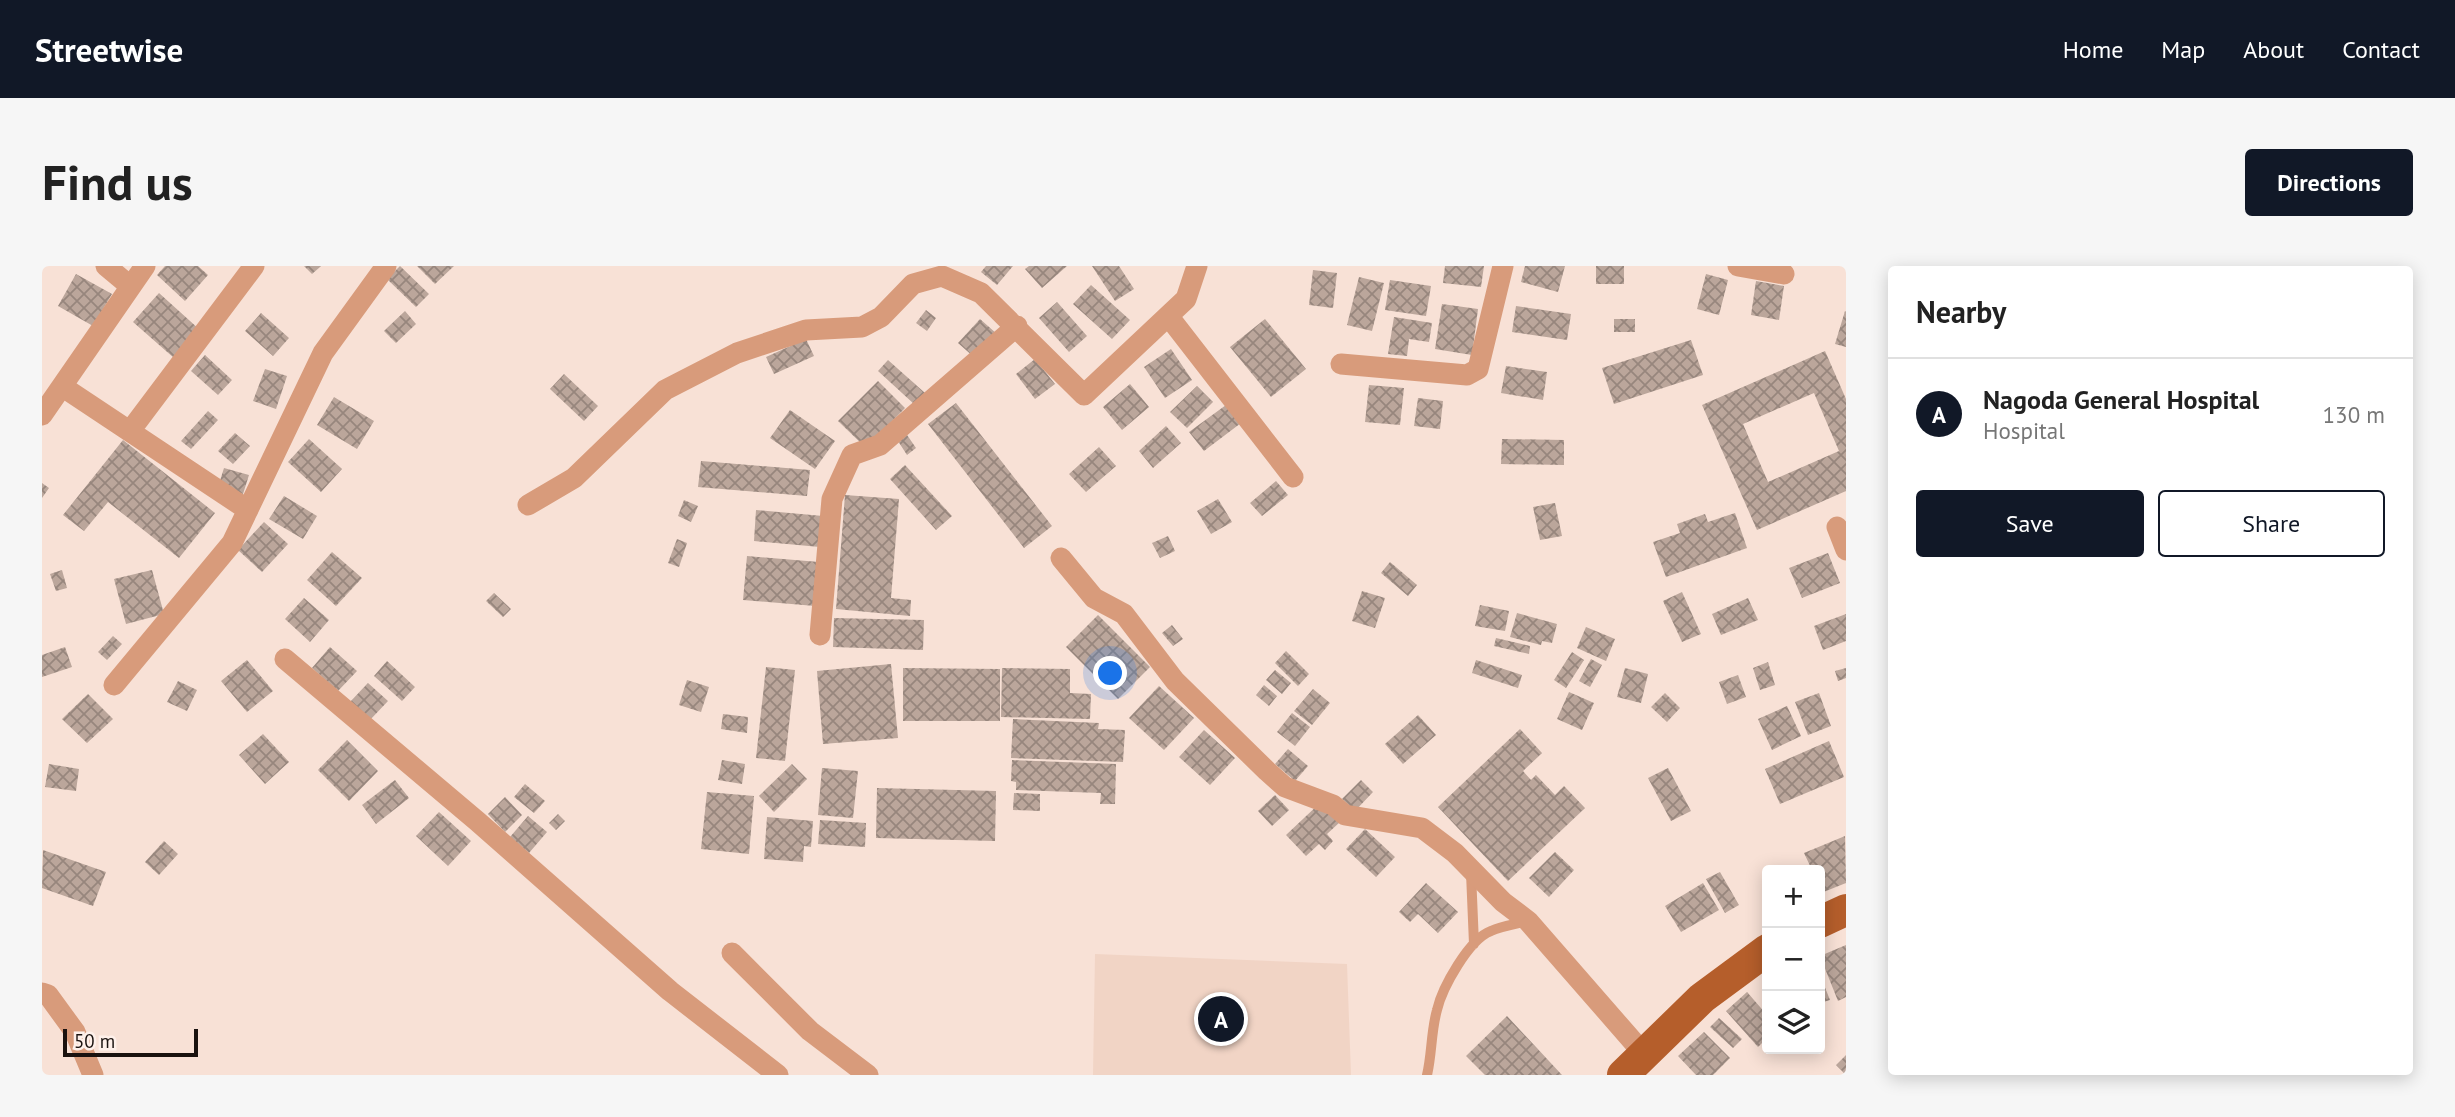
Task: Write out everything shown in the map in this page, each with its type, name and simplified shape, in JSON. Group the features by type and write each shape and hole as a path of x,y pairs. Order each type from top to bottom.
{"main road":[{"path":"1825,920 1846,910"},
{"path":"1634,1065 1702,998 1762,953"}],"street":[{"path":"106,266 131,286"},
{"path":"42,415 145,266"},
{"path":"130,431 254,266"},
{"path":"114,685 232,543 323,353 386,266"},
{"path":"528,505 574,478 665,390 737,353 806,330 862,327 881,317 913,284 942,276 981,293 1084,395 1186,299 1197,266"},
{"path":"1340,364 1467,375 1478,369 1503,266"},
{"path":"1738,266 1784,274"},
{"path":"1169,317 1293,477"},
{"path":"820,635 832,499 852,455 880,444 1017,326"},
{"path":"63,387 248,510"},
{"path":"1837,527 1846,550"},
{"path":"1061,558 1094,598 1124,614 1175,681 1285,787 1333,805 1345,814 1422,828 1455,853 1503,902 1528,921 1634,1065"},
{"path":"285,659 477,821 670,990 778,1075"},
{"path":"733,953 810,1031 868,1075"},
{"path":"42,993 48,995 75,1032 93,1075"}],"lane":[{"path":"1471,870 1474,944"},
{"path":"1427,1075 1437,1009 1449,980 1474,944 1489,931 1528,921"}],"shaded area":[{"path":"1095,954 1347,964 1351,1075 1093,1075"}],"building":[{"path":"165,266 198,266 208,275 185,301 157,275"},
{"path":"304,266 321,266 312,274"},
{"path":"400,266 429,294 416,307 387,279"},
{"path":"417,266 454,266 435,284"},
{"path":"986,266 1013,266 997,285 981,272"},
{"path":"1029,266 1067,266 1042,288 1025,269"},
{"path":"1092,266 1119,266 1134,289 1115,301"},
{"path":"1445,266 1484,266 1481,287 1443,283"},
{"path":"1525,266 1565,266 1558,292 1521,282"},
{"path":"1596,266 1624,266 1624,284 1596,284"},
{"path":"1313,270 1337,273 1333,308 1309,305"},
{"path":"76,274 112,294 93,326 58,306"},
{"path":"1706,274 1728,280 1719,315 1697,309"},
{"path":"1359,277 1384,283 1372,331 1347,325"},
{"path":"1390,280 1431,286 1426,316 1385,310"},
{"path":"1756,281 1784,286 1779,320 1751,315"},
{"path":"1091,285 1130,320 1112,339 1073,304"},
{"path":"159,293 200,330 174,358 133,322"},
{"path":"1057,302 1087,336 1069,352 1039,318"},
{"path":"1442,304 1478,309 1472,355 1435,349"},
{"path":"1516,306 1571,314 1567,340 1512,332"},
{"path":"926,310 936,318 927,331 916,323"},
{"path":"405,311 416,324 396,343 384,331"},
{"path":"1846,312 1846,347 1835,344"},
{"path":"261,313 289,338 273,356 245,331"},
{"path":"1394,317 1432,323 1429,342 1409,339 1407,356 1388,354"},
{"path":"980,319 997,334 975,358 958,343"},
{"path":"1265,319 1306,369 1271,397 1230,347"},
{"path":"1614,319 1635,319 1635,332 1614,332"},
{"path":"806,339 814,356 774,374 766,357"},
{"path":"1691,340 1703,375 1614,404 1602,368"},
{"path":"1171,349 1192,380 1165,398 1144,367"},
{"path":"1825,351 1846,399 1846,491 1757,530 1702,405","holes":["1814,393 1839,451 1768,482 1743,424"]},
{"path":"205,355 232,380 218,395 191,371"},
{"path":"1035,359 1055,384 1035,399 1016,374"},
{"path":"888,360 925,393 914,404 878,371"},
{"path":"1506,366 1547,372 1543,400 1501,393"},
{"path":"265,369 287,376 276,409 253,401"},
{"path":"564,374 598,406 584,421 550,389"},
{"path":"878,381 905,408 866,448 838,421"},
{"path":"1130,384 1149,407 1122,430 1103,407"},
{"path":"1369,385 1404,388 1400,425 1365,422"},
{"path":"1197,386 1213,402 1187,428 1170,412"},
{"path":"334,397 374,421 357,449 317,425"},
{"path":"1418,398 1443,401 1440,429 1414,426"},
{"path":"956,403 1052,526 1024,548 928,424"},
{"path":"1226,405 1241,423 1204,451 1189,432"},
{"path":"790,410 835,441 815,469 770,438"},
{"path":"208,411 218,420 191,449 181,441"},
{"path":"1166,426 1181,443 1153,468 1139,451"},
{"path":"905,432 916,448 907,455 896,438"},
{"path":"235,433 250,446 233,464 218,451"},
{"path":"309,439 342,469 321,492 288,462"},
{"path":"1502,439 1564,440 1564,465 1501,464"},
{"path":"123,440 215,513 179,558 108,502 84,531 63,515"},
{"path":"1099,447 1116,466 1086,492 1069,474"},
{"path":"701,461 810,470 807,496 698,487"},
{"path":"905,465 952,516 936,530 890,479"},
{"path":"224,468 249,475 243,494 218,487"},
{"path":"1276,481 1288,495 1262,516 1250,503"},
{"path":"42,483 49,488 42,498"},
{"path":"845,495 899,499 891,598 911,600 910,616 836,609"},
{"path":"284,496 317,516 303,539 269,519"},
{"path":"1218,499 1232,522 1211,534 1197,511"},
{"path":"684,500 698,506 691,522 678,516"},
{"path":"1555,503 1562,536 1540,540 1533,507"},
{"path":"756,510 823,516 820,547 754,541"},
{"path":"1735,513 1747,548 1666,577 1653,542 1680,533 1677,524 1705,514 1708,522"},
{"path":"264,522 288,544 262,572 238,550"},
{"path":"1168,536 1175,551 1160,558 1152,543"},
{"path":"677,539 687,543 679,567 668,563"},
{"path":"332,552 362,578 336,606 307,580"},
{"path":"1828,553 1840,583 1802,598 1789,568"},
{"path":"747,556 819,562 815,606 743,600"},
{"path":"1390,562 1417,585 1408,596 1381,573"},
{"path":"62,570 67,588 56,591 50,574"},
{"path":"152,570 164,614 126,624 114,579"},
{"path":"1362,591 1385,598 1375,628 1352,621"},
{"path":"1682,592 1701,634 1682,642 1663,601"},
{"path":"494,593 511,609 503,617 486,601"},
{"path":"304,598 329,620 310,642 285,619"},
{"path":"1748,598 1758,620 1721,635 1712,614"},
{"path":"1480,605 1509,611 1505,631 1475,626"},
{"path":"1517,613 1557,624 1552,643 1542,641 1541,645 1510,637"},
{"path":"1846,614 1846,641 1823,650 1814,626"},
{"path":"1098,615 1150,667 1118,699 1066,647"},
{"path":"834,618 924,620 923,650 833,647"},
{"path":"1172,625 1183,639 1173,646 1162,633"},
{"path":"1586,627 1615,639 1606,661 1577,648"},
{"path":"113,636 122,644 107,660 98,652"},
{"path":"1496,638 1530,646 1529,654 1494,646"},
{"path":"65,647 72,667 42,677 42,655"},
{"path":"330,647 357,671 338,691 312,668"},
{"path":"1286,651 1309,674 1298,686 1275,663"},
{"path":"1572,652 1584,660 1566,688 1554,680"},
{"path":"1591,659 1602,665 1590,687 1579,681"},
{"path":"247,660 273,691 247,712 221,681"},
{"path":"1476,660 1522,675 1518,688 1472,673"},
{"path":"387,661 415,687 402,701 374,676"},
{"path":"1768,662 1775,685 1760,690 1753,668"},
{"path":"891,664 898,738 823,744 817,671"},
{"path":"766,667 795,670 785,761 756,758"},
{"path":"903,668 1000,669 1000,721 903,721"},
{"path":"1002,668 1070,669 1070,693 1091,694 1090,719 1001,717"},
{"path":"1625,668 1648,674 1641,703 1617,697"},
{"path":"1846,668 1846,678 1838,681 1835,671"},
{"path":"1275,670 1291,683 1282,694 1266,680"},
{"path":"1738,675 1746,697 1727,704 1719,682"},
{"path":"687,680 709,687 701,712 679,705"},
{"path":"178,681 197,690 187,711 167,702"},
{"path":"368,683 388,701 370,720 350,702"},
{"path":"1264,685 1277,696 1269,706 1256,695"},
{"path":"1159,686 1194,718 1164,750 1129,718"},
{"path":"1313,689 1330,703 1312,725 1294,711"},
{"path":"1569,692 1594,703 1582,730 1557,719"},
{"path":"1665,693 1680,708 1667,722 1651,707"},
{"path":"1819,693 1831,726 1808,735 1795,702"},
{"path":"88,694 113,719 87,743 62,719"},
{"path":"1787,706 1801,736 1772,750 1758,719"},
{"path":"1292,713 1310,727 1295,746 1277,732"},
{"path":"723,714 748,717 747,733 721,729"},
{"path":"1418,715 1436,735 1403,764 1385,744"},
{"path":"1013,719 1099,723 1098,729 1125,730 1123,762 1011,758"},
{"path":"1520,729 1542,753 1523,771 1531,780 1536,775 1555,795 1564,786 1585,808 1508,881 1438,807"},
{"path":"1204,730 1235,758 1210,785 1179,757"},
{"path":"263,734 289,762 265,784 239,755"},
{"path":"347,740 378,771 349,801 318,770"},
{"path":"1829,741 1844,777 1780,804 1765,769"},
{"path":"1288,749 1308,766 1295,781 1275,764"},
{"path":"722,760 745,764 742,784 718,780"},
{"path":"1012,760 1116,764 1115,804 1100,804 1101,793 1016,790 1016,782 1011,781"},
{"path":"49,764 79,769 76,791 45,787"},
{"path":"792,764 807,779 774,812 759,796"},
{"path":"822,768 858,771 853,818 818,815"},
{"path":"1668,768 1691,811 1671,821 1648,778"},
{"path":"395,780 409,798 376,824 362,805"},
{"path":"1361,780 1373,792 1355,811 1342,799"},
{"path":"525,784 545,801 534,813 514,797"},
{"path":"877,788 996,791 995,841 876,838"},
{"path":"707,792 754,796 749,854 701,849"},
{"path":"1014,793 1040,794 1040,811 1013,810"},
{"path":"1275,795 1289,810 1272,826 1258,811"},
{"path":"505,797 522,815 505,832 488,814"},
{"path":"1321,802 1340,822 1327,834 1333,841 1325,850 1319,844 1306,856 1286,835"},
{"path":"439,812 471,841 448,866 416,836"},
{"path":"558,814 565,821 556,830 549,823"},
{"path":"528,816 547,832 529,853 510,837"},
{"path":"767,817 813,821 811,847 804,846 803,862 764,859"},
{"path":"820,820 866,823 865,847 818,844"},
{"path":"1365,829 1395,857 1376,877 1346,849"},
{"path":"1845,836 1846,883 1825,891 1825,865 1810,865 1804,853"},
{"path":"164,841 178,854 159,875 145,862"},
{"path":"43,850 106,872 93,906 42,888"},
{"path":"1555,852 1574,870 1549,897 1529,878"},
{"path":"1720,872 1739,905 1725,913 1706,879"},
{"path":"1426,883 1458,912 1438,933 1418,914 1410,922 1399,912"},
{"path":"1703,883 1719,910 1681,932 1665,906"},
{"path":"1846,945 1846,997 1838,1001 1825,968 1825,954"},
{"path":"1825,988 1830,1000 1825,1002"},
{"path":"1747,992 1762,1009 1762,1043 1758,1047 1726,1011"},
{"path":"1507,1016 1562,1075 1485,1075 1466,1056"},
{"path":"1719,1018 1742,1039 1733,1048 1710,1027"},
{"path":"1704,1032 1730,1058 1713,1075 1696,1075 1678,1056"},
{"path":"1846,1055 1846,1075 1836,1065"}],"place":[{"name":"Nagoda General Hospital","path":"1221,1019"}]}
